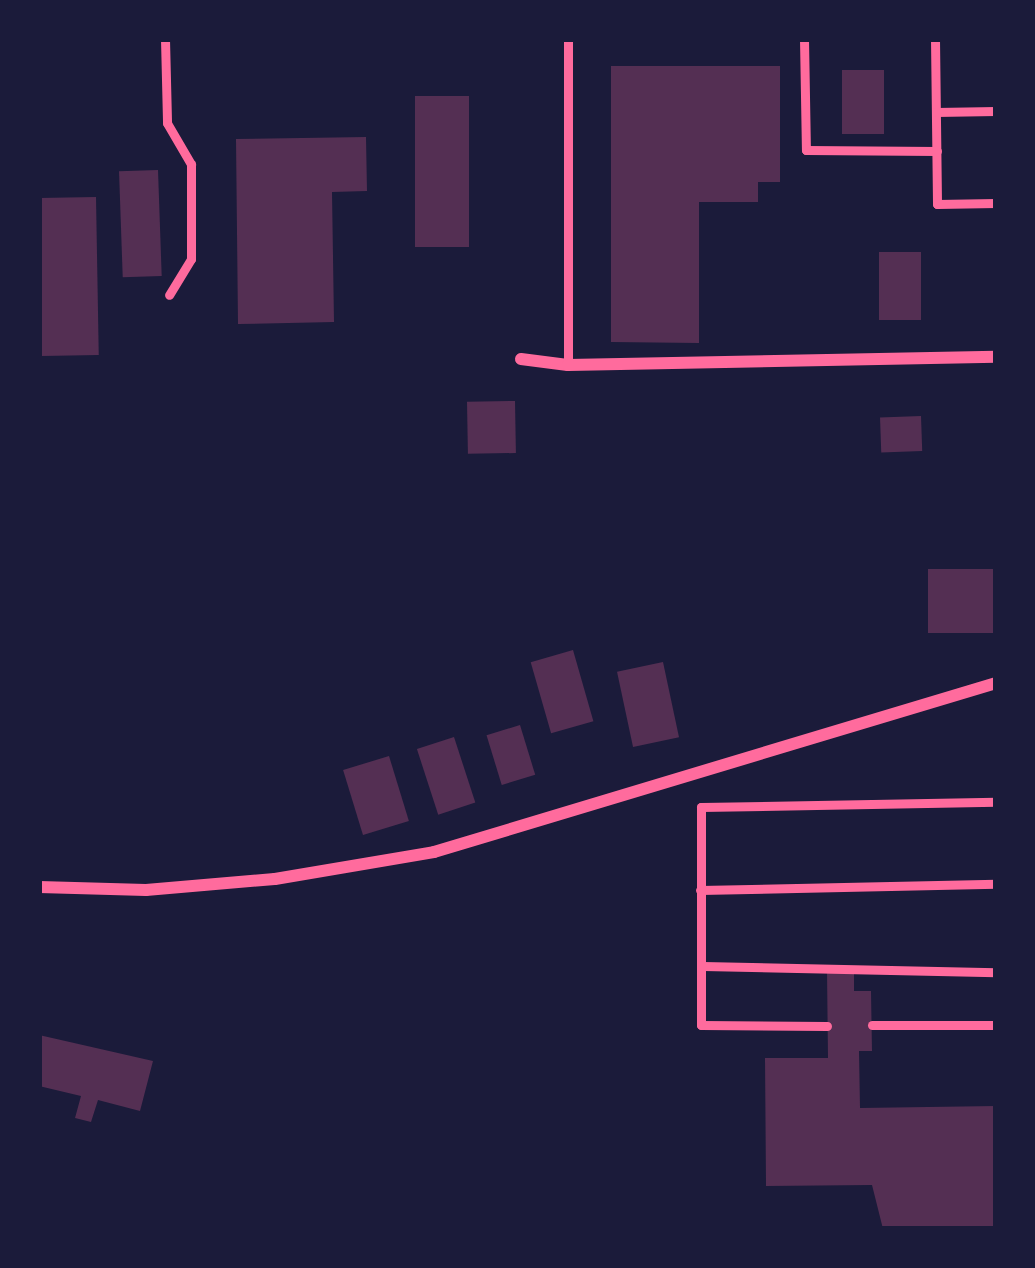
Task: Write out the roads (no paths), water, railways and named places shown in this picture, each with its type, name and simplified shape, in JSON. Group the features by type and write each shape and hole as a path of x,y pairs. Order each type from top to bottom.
{"street":[{"path":"521,359 568,364 996,357"},
{"path":"39,887 146,890 293,877 391,861 996,683"}],"lane":[{"path":"165,39 166,123 191,164 191,259 169,295"},
{"path":"568,39 568,364"},
{"path":"804,39 806,150 937,151"},
{"path":"935,39 937,203 996,203"},
{"path":"936,112 996,111"},
{"path":"827,1027 701,1025 700,807 996,802"},
{"path":"700,890 996,884"},
{"path":"704,966 996,972"},
{"path":"872,1025 996,1025"}]}
